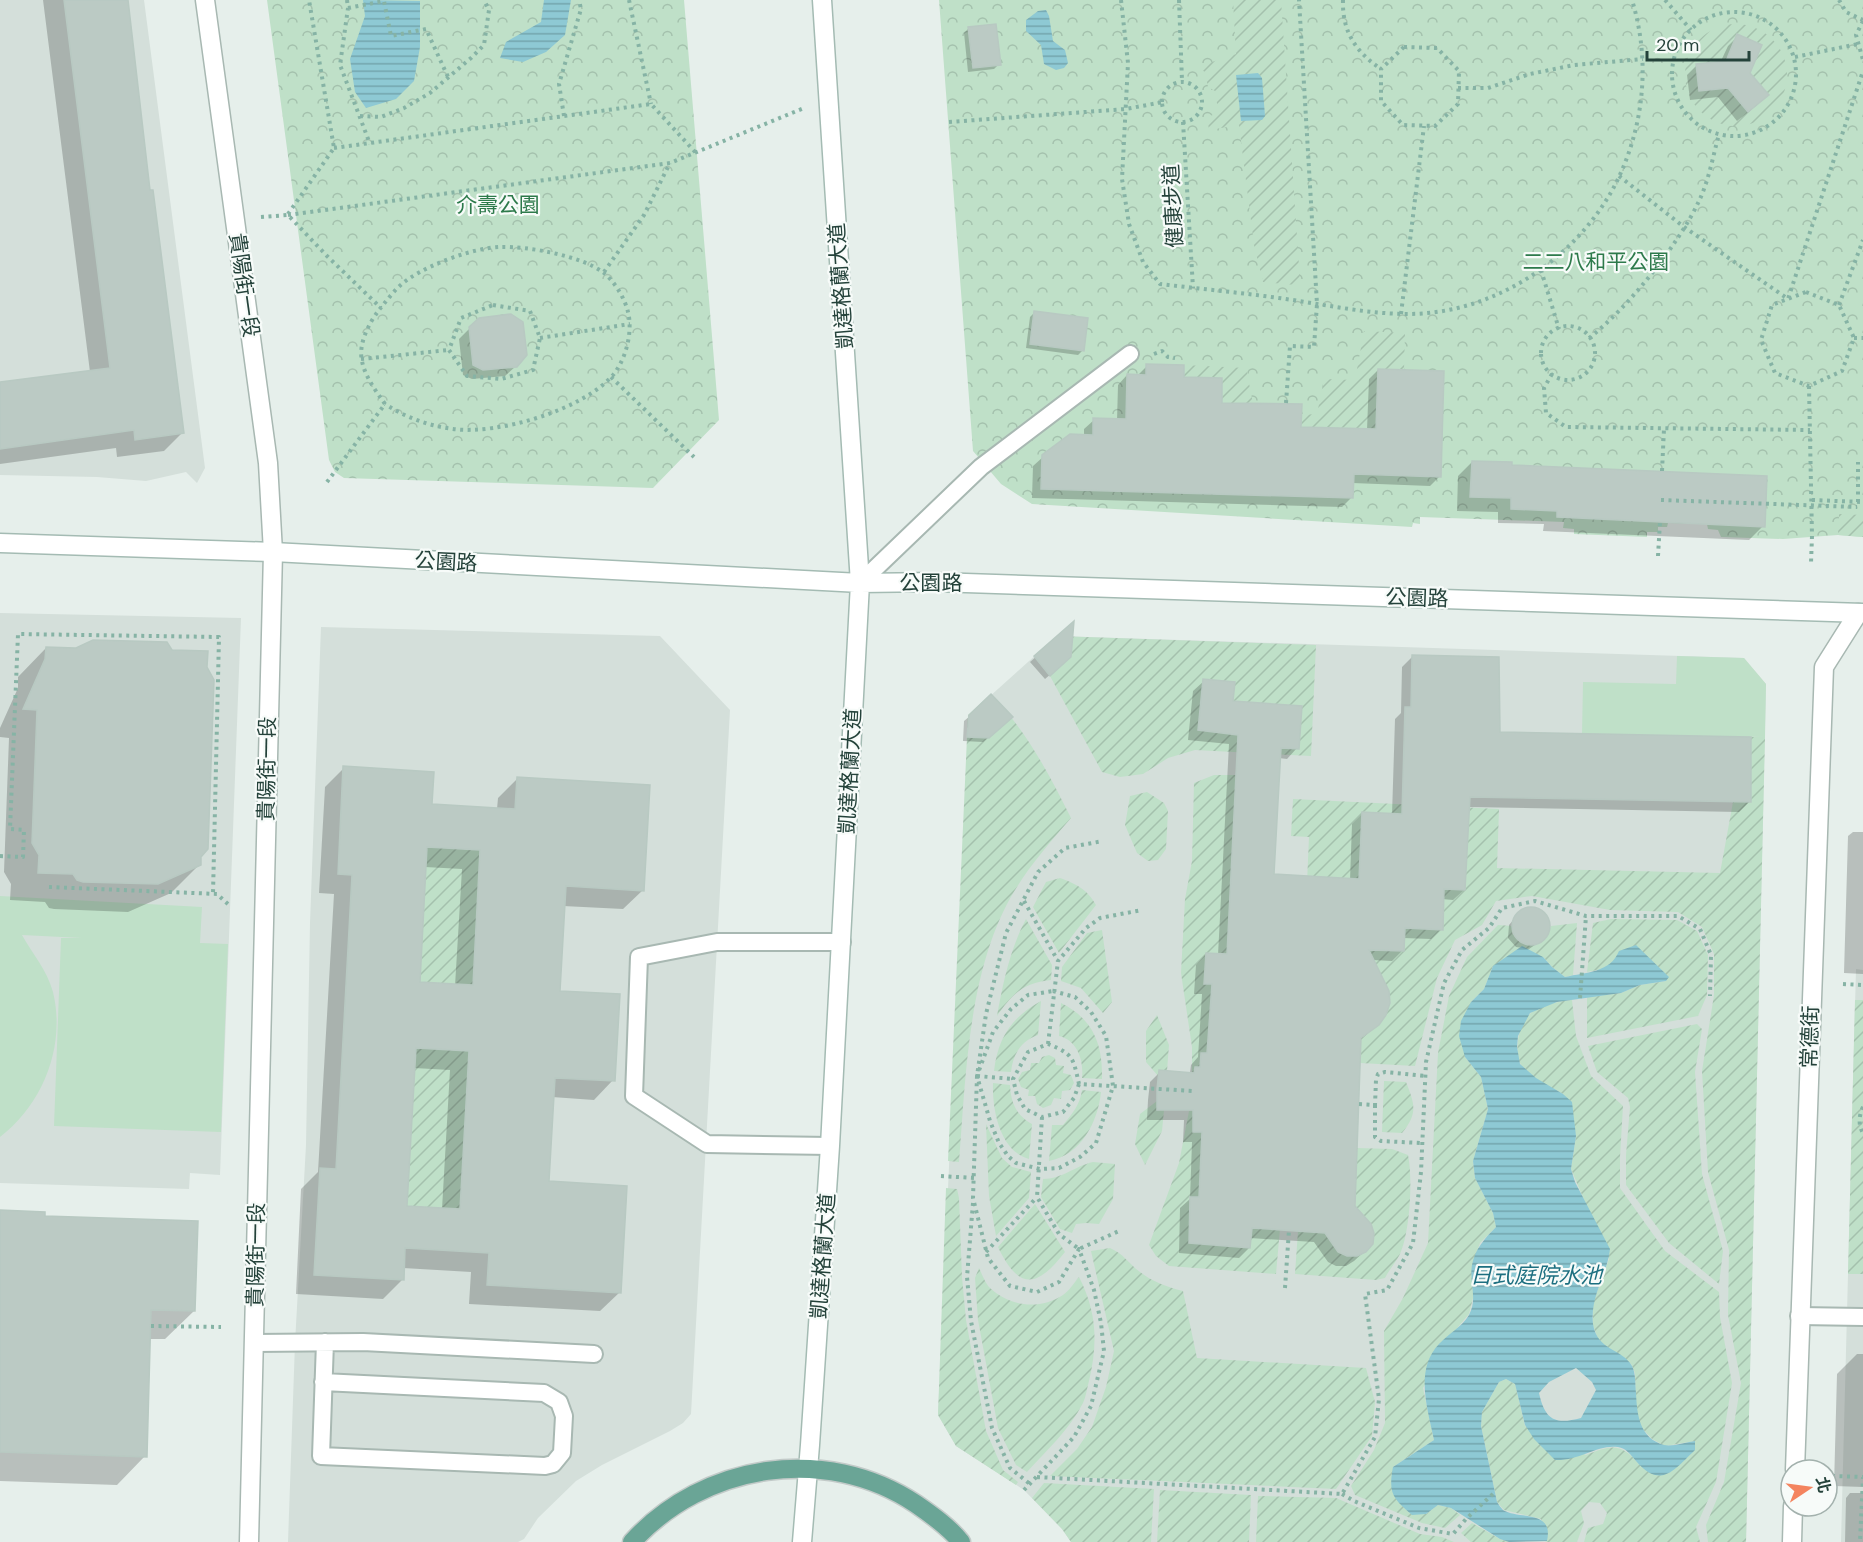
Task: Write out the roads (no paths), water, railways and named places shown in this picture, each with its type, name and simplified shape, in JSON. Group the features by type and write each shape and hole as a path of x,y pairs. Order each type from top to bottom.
{"main road":[{"path":"632,1542 644,1528 671,1507 702,1489 734,1477 768,1470 808,1468 838,1472 871,1481 903,1496 932,1515 961,1542"}],"street":[{"name":"貴陽街一段","path":"205,0 268,463 273,552 249,1542"},
{"name":"凱達格蘭大道","path":"802,1542 830,1146 860,583 822,0"},
{"name":"公園路","path":"0,543 273,552 860,583 948,582 1861,617"},
{"name":"常德街","path":"1795,1458 1824,667 1861,617"},
{"path":"1792,1542 1793,1518"}],"lane":[{"path":"860,583 981,468 1130,354"},
{"path":"830,1146 707,1144 634,1096 639,957 717,942 842,942"},
{"path":"1799,1316 1863,1317"},
{"path":"323,1382 544,1393 559,1402 564,1416 562,1453 553,1464 545,1466 321,1456 323,1382 325,1342"},
{"path":"254,1343 363,1342 594,1354"}],"water":[{"path":"363,0 420,1 420,47 414,81 396,99 366,108 355,92 350,59 365,16"},
{"path":"544,0 571,0 565,35 546,52 523,62 500,58 506,42 541,22"},
{"path":"1046,10 1053,41 1065,50 1068,63 1064,68 1056,70 1044,64 1041,45 1026,31 1026,20 1038,11"},
{"path":"1258,73 1262,78 1265,116 1262,120 1241,121 1236,75"},
{"name":"日式庭院水池","path":"1636,945 1669,977 1666,981 1640,985 1621,993 1557,1002 1530,1013 1518,1036 1517,1047 1520,1064 1536,1078 1572,1102 1576,1136 1571,1169 1575,1182 1610,1249 1594,1304 1595,1333 1604,1344 1628,1360 1632,1366 1639,1417 1649,1437 1664,1445 1695,1441 1695,1450 1674,1470 1660,1476 1645,1470 1628,1452 1618,1447 1603,1448 1564,1460 1555,1460 1534,1439 1525,1425 1515,1384 1506,1379 1499,1382 1482,1412 1481,1426 1497,1502 1503,1510 1510,1513 1540,1520 1548,1531 1547,1541 1509,1542 1500,1539 1451,1508 1438,1505 1426,1514 1412,1515 1396,1499 1391,1484 1393,1467 1434,1440 1426,1403 1427,1366 1431,1354 1463,1323 1472,1309 1473,1259 1481,1244 1496,1227 1493,1213 1475,1178 1473,1161 1488,1109 1481,1077 1465,1057 1459,1036 1461,1021 1471,1002 1484,989 1493,966 1522,946 1543,957 1565,977 1603,968 1610,964 1619,951","holes":["1576,1368 1592,1382 1596,1390 1581,1418 1558,1420 1548,1415 1544,1409 1539,1393 1549,1382"]}],"park label":[{"name":"介壽公園","path":"498,205"},
{"name":"二二八和平公園","path":"1596,262"}]}
